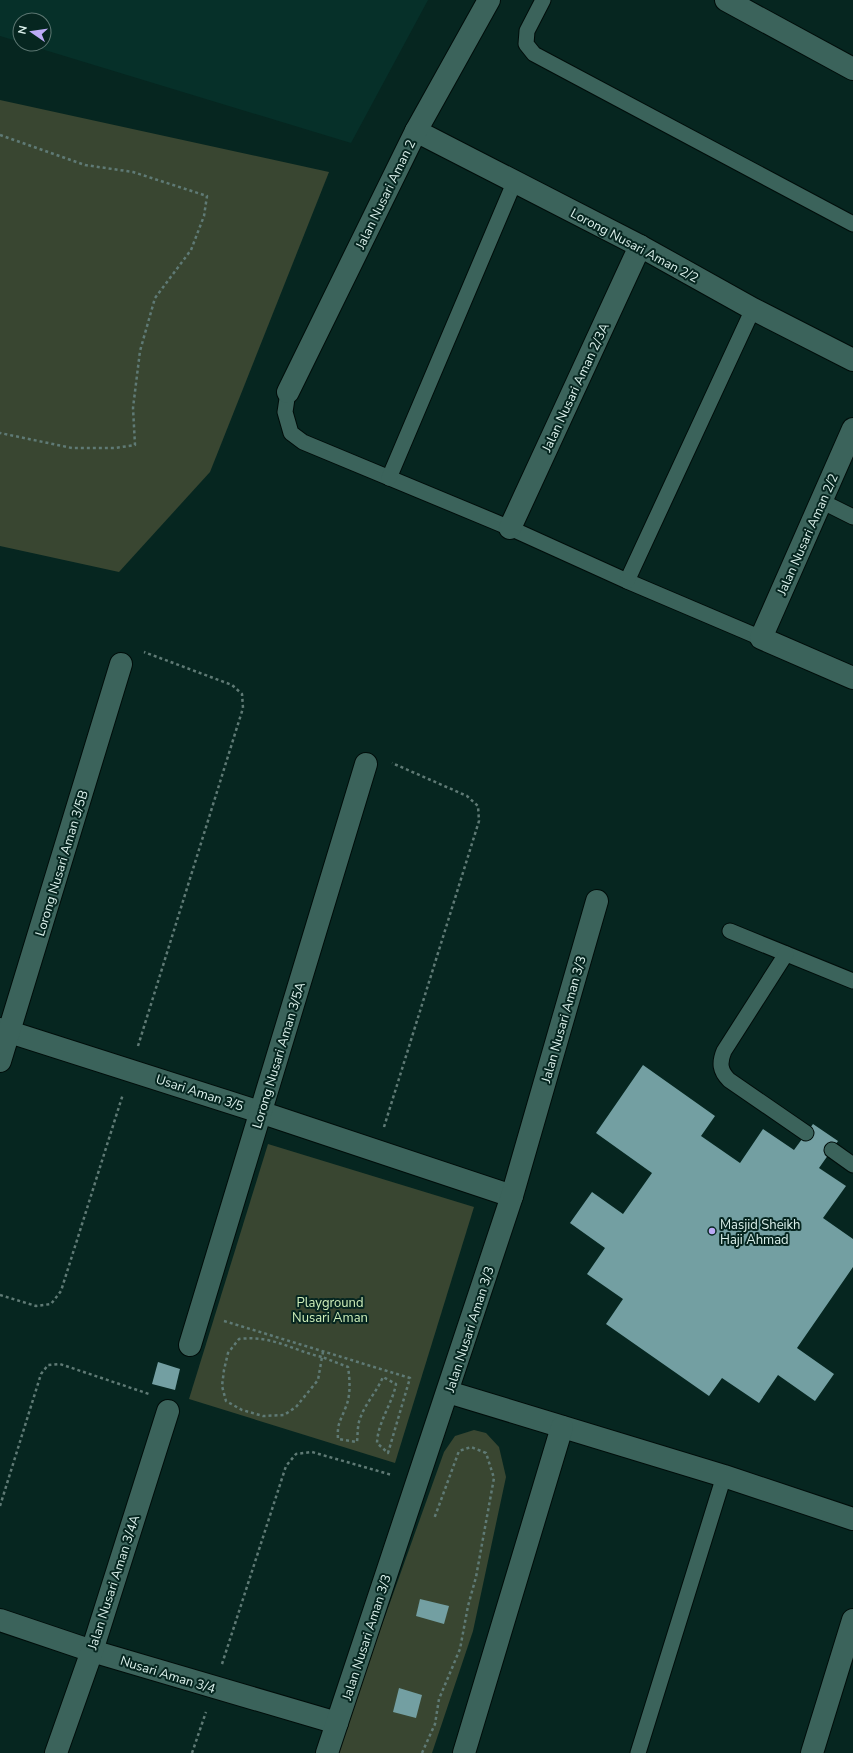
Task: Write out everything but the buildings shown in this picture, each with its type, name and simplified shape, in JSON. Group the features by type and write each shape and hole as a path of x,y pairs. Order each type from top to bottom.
{"street":[{"name":"Jalan Nusari Aman 2","path":"288,392 416,131 489,0"},
{"path":"726,0 853,69"},
{"name":"Lorong Nusari Aman 2/2","path":"416,131 640,246 753,309 853,360"},
{"name":"Jalan Nusari Aman 2/3A","path":"510,528 640,246"},
{"name":"Jalan Nusari Aman 2/2","path":"761,638 853,429"},
{"path":"761,638 853,678"},
{"name":"Lorong Nusari Aman 3/5B","path":"0,1061 5,1030 121,664"},
{"name":"Lorong Nusari Aman 3/5A","path":"190,1345 366,764"},
{"name":"Jalan Nusari Aman 3/3","path":"327,1753 512,1196 597,901"},
{"name":"Usari Aman 3/5","path":"5,1030 260,1112 376,1152 512,1196"},
{"path":"448,1392 724,1476 853,1519"},
{"name":"Jalan Nusari Aman 3/4A","path":"56,1753 92,1651 168,1411"},
{"path":"464,1753 562,1427"},
{"name":"Nusari Aman 3/4","path":"0,1620 92,1651 337,1724"},
{"path":"812,1753 853,1620"}],"lane":[{"path":"543,0 527,31 526,44 534,54 853,224"},
{"path":"389,478 514,182"},
{"path":"627,581 753,309"},
{"path":"288,392 285,412 290,433 303,442 510,528 627,581 761,638"},
{"path":"821,501 853,517"},
{"path":"730,931 853,981"},
{"path":"786,954 724,1051 721,1058 721,1066 724,1074 729,1080 806,1133"},
{"path":"832,1150 853,1165"},
{"path":"638,1753 724,1476"}],"path":[{"path":"0,135 85,165 133,172 207,196 204,216 191,250 155,298 140,350 133,408 135,445 72,448 0,432"},
{"path":"0,1295 36,1306 51,1304 62,1292 243,708 242,694 232,685 140,650 128,655 121,664"},
{"path":"366,764 374,759 384,759 467,796 478,806 479,821 376,1152"},
{"path":"221,1320 410,1378 388,1453 377,1443 378,1433 382,1419 395,1391 396,1384 383,1377 360,1417 357,1432 358,1442 338,1439 340,1418 346,1408 350,1383 348,1367 322,1357 271,1340 254,1337 239,1339 228,1352 222,1386 226,1401 242,1410 263,1416 284,1415 296,1407 318,1380 322,1357 324,1352"},
{"path":"0,1506 41,1374 48,1365 60,1364 157,1397 164,1403 168,1411"},
{"path":"422,1753 435,1724 439,1699 460,1649 468,1606 476,1577 494,1478 486,1453 471,1447 459,1450 432,1525"},
{"path":"192,1753 286,1466 296,1454 312,1452 418,1482"}],"shaded area":[{"path":"0,0 428,0 351,143 51,52 52,12 12,12 12,40 0,36"}],"green space":[{"path":"0,100 329,172 210,472 119,572 0,546"},
{"name":"Playground Nusari Aman","path":"268,1144 474,1207 395,1463 189,1399"},
{"path":"474,1430 486,1433 499,1447 506,1477 473,1631 432,1753 336,1753 444,1452 455,1436"}],"place":[{"name":"Masjid Sheikh Haji Ahmad","path":"712,1231"}]}
